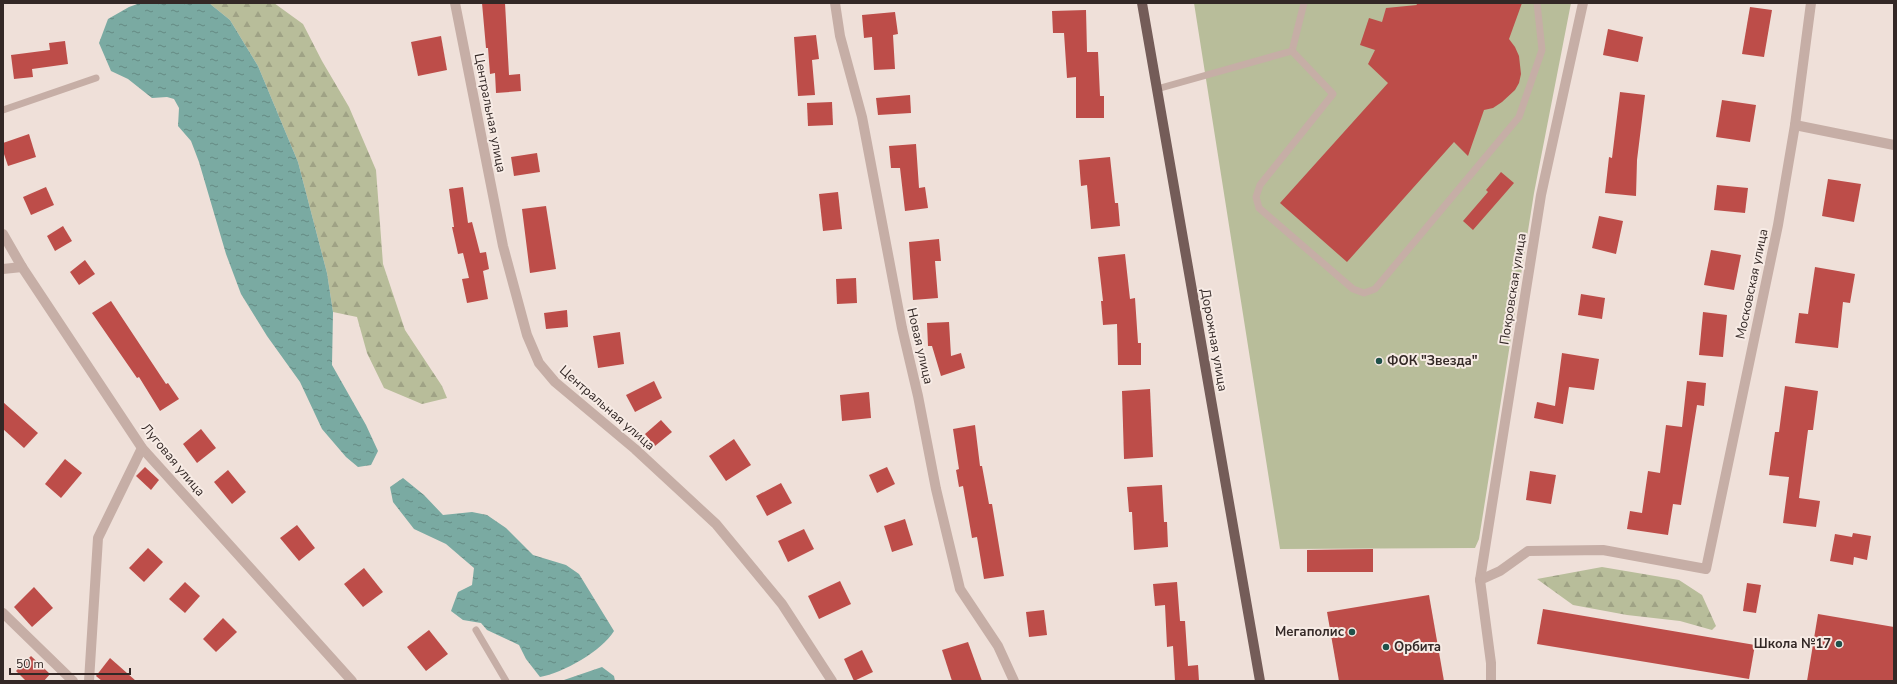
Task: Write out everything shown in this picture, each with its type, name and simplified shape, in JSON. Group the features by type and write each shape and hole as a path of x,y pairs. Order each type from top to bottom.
{"main road":[{"name":"Дорожная улица","path":"1142,3 1260,681"}],"street":[{"name":"Центральная улица","path":"455,3 503,246 527,335 539,363 555,382 635,449 716,524 782,604 832,681"},
{"name":"Новая улица","path":"835,3 840,36 862,117 902,328 918,396 936,489 960,589 998,646 1014,681"},
{"name":"Покровская улица","path":"1491,681 1491,663 1480,580 1541,195 1583,3"},
{"name":"Московская улица","path":"1480,580 1500,571 1528,551 1603,550 1706,569 1778,225 1796,126 1811,3"},
{"path":"1796,126 1894,145"},
{"name":"Луговая улица","path":"3,234 22,267 142,448 352,681"},
{"path":"3,269 22,267"},
{"path":"89,681 98,538 142,448"},
{"path":"3,613 73,681"}],"lane":[{"path":"1292,51 1304,3"},
{"path":"1292,51 1333,94 1260,185 1256,197 1259,208 1353,289 1364,293 1375,290 1519,117 1542,50 1537,3"},
{"path":"1157,89 1292,51"},
{"path":"3,110 96,78"},
{"path":"476,630 506,681"}],"green space":[{"path":"209,3 274,3 303,24 322,61 349,107 376,170 383,264 405,330 442,386 447,398 422,404 384,388 367,353 357,317 333,312 327,273 298,162 258,66 230,20"},
{"name":"ФОК \"Звезда\"","path":"1194,3 1571,3 1534,193 1479,539 1475,548 1280,549"},
{"path":"1602,567 1679,580 1702,595 1716,626 1712,630 1680,621 1627,615 1573,605 1537,579"}],"water":[{"path":"140,3 209,3 230,20 258,66 298,162 327,273 333,312 332,365 366,425 378,451 371,465 358,467 346,457 322,429 300,382 267,336 241,294 226,254 199,162 191,141 178,126 179,108 174,99 167,97 152,98 128,79 111,71 99,43 108,19 129,7"},
{"path":"403,478 424,495 443,515 472,512 487,515 506,528 533,555 566,565 579,574 614,631 608,639 601,646 581,660 560,671 540,677 526,659 519,645 487,630 481,623 463,620 451,611 458,592 472,585 474,568 446,544 414,529 393,502 390,487"},
{"path":"602,667 614,676 615,681 561,681"}],"building":[{"path":"482,3 505,3 509,75 520,74 521,91 496,93 495,73 490,74"},
{"path":"1416,3 1522,3 1509,39 1519,56 1521,74 1519,83 1515,90 1502,102 1493,108 1484,110 1468,156 1454,142 1347,262 1280,203 1388,83 1368,64 1375,50 1360,45 1369,18 1382,22 1386,8 1417,5"},
{"path":"1750,7 1772,10 1764,57 1742,54"},
{"path":"1086,10 1087,52 1098,52 1100,96 1104,96 1104,118 1076,118 1076,77 1067,78 1064,33 1053,33 1052,11"},
{"path":"895,12 898,34 893,35 895,69 874,70 872,37 864,38 862,15"},
{"path":"1608,29 1643,37 1638,62 1603,55"},
{"path":"816,35 819,59 812,60 815,95 798,96 794,37"},
{"path":"441,36 447,70 418,76 411,42"},
{"path":"65,41 68,64 32,69 33,77 14,79 11,55 50,50 49,43"},
{"path":"1620,92 1645,95 1637,160 1636,196 1605,193 1609,157 1612,158"},
{"path":"910,95 911,113 878,115 876,98"},
{"path":"1722,100 1756,105 1750,142 1716,137"},
{"path":"832,102 833,125 808,126 807,103"},
{"path":"29,134 36,157 8,166 3,151 3,143"},
{"path":"916,144 919,188 925,187 928,208 905,211 900,168 891,168 889,146"},
{"path":"537,153 540,172 514,176 511,157"},
{"path":"1110,157 1115,203 1118,203 1120,226 1091,229 1087,185 1081,186 1079,160"},
{"path":"1501,172 1514,183 1473,230 1463,221 1488,192 1486,190"},
{"path":"1828,179 1861,184 1854,222 1822,216"},
{"path":"1717,185 1748,188 1745,213 1714,210"},
{"path":"46,187 54,205 31,215 23,197"},
{"path":"463,187 468,223 472,222 480,253 486,252 489,269 483,271 488,299 467,303 462,279 469,278 463,253 458,254 452,227 454,227 449,189"},
{"path":"838,192 842,229 823,231 819,194"},
{"path":"546,206 556,269 530,273 522,209"},
{"path":"1599,216 1623,221 1616,254 1592,248"},
{"path":"63,226 72,241 55,251 47,236"},
{"path":"939,239 941,261 935,261 938,298 913,300 909,242"},
{"path":"1711,250 1741,255 1734,290 1704,285"},
{"path":"1125,254 1130,299 1135,298 1138,343 1141,343 1141,365 1118,365 1117,324 1103,325 1101,301 1103,301 1098,257"},
{"path":"85,260 95,274 79,285 70,272"},
{"path":"1815,267 1855,274 1850,303 1843,302 1838,348 1795,343 1799,313 1808,314"},
{"path":"856,278 857,303 837,304 836,279"},
{"path":"1581,294 1605,298 1602,319 1578,315"},
{"path":"111,301 166,384 168,383 179,399 160,411 139,377 137,378 92,313"},
{"path":"567,310 568,327 546,329 544,313"},
{"path":"1703,312 1727,315 1723,357 1699,355"},
{"path":"949,322 951,356 961,353 965,368 941,376 932,346 928,346 927,323"},
{"path":"620,332 624,364 598,368 593,336"},
{"path":"1562,353 1599,359 1594,390 1569,387 1563,424 1534,418 1537,402 1555,406"},
{"path":"654,381 662,398 635,412 626,395"},
{"path":"1687,381 1706,383 1704,406 1697,405 1681,505 1673,504 1668,535 1627,529 1630,511 1642,513 1648,471 1660,473 1666,425 1682,427"},
{"path":"1785,386 1818,391 1813,430 1808,430 1799,498 1820,501 1816,527 1783,523 1789,477 1769,475 1775,432 1779,432"},
{"path":"1150,389 1153,457 1124,459 1122,391"},
{"path":"869,392 871,418 842,421 840,395"},
{"path":"3,402 38,433 24,448 3,429"},
{"path":"661,420 672,432 655,446 645,434"},
{"path":"975,425 980,466 982,466 989,504 992,504 1004,576 984,579 977,537 972,538 963,486 959,487 956,470 959,469 953,429"},
{"path":"201,429 216,448 197,463 183,444"},
{"path":"734,439 751,465 726,481 709,456"},
{"path":"65,459 82,473 61,498 45,484"},
{"path":"145,467 159,480 151,490 136,476"},
{"path":"887,467 895,484 877,493 869,475"},
{"path":"228,470 246,492 232,504 214,482"},
{"path":"1530,471 1556,475 1551,504 1526,500"},
{"path":"781,483 792,503 767,516 756,496"},
{"path":"1162,485 1164,522 1167,522 1168,547 1134,550 1132,512 1129,512 1127,487"},
{"path":"905,519 913,545 892,552 884,526"},
{"path":"297,525 315,548 299,561 280,538"},
{"path":"804,529 814,549 788,562 778,541"},
{"path":"1853,533 1871,536 1867,560 1854,557 1853,565 1830,561 1835,534 1852,537"},
{"path":"148,548 163,562 144,582 129,568"},
{"path":"1373,549 1373,572 1307,572 1307,550"},
{"path":"364,568 383,592 363,607 344,584"},
{"path":"840,581 851,604 819,619 808,596"},
{"path":"185,582 200,596 185,613 169,599"},
{"path":"1177,582 1180,621 1185,621 1188,666 1198,665 1199,681 1175,681 1173,646 1167,647 1165,605 1155,606 1153,584"},
{"path":"1747,583 1761,585 1756,613 1743,611"},
{"path":"34,587 53,608 32,627 14,607"},
{"name":"Орбита","path":"1429,595 1444,681 1339,681 1327,612"},
{"path":"1543,609 1755,645 1749,679 1537,644"},
{"path":"1044,610 1047,635 1029,637 1026,612"},
{"path":"1818,614 1894,627 1893,681 1807,681"},
{"path":"223,618 237,632 216,652 203,639"},
{"path":"429,630 448,654 426,671 407,647"},
{"path":"968,642 982,681 952,681 942,650"},
{"path":"862,650 873,672 854,681 844,659"},
{"path":"31,656 50,674 44,681 26,681 16,671"},
{"path":"110,658 136,681 102,681 96,676"}],"place":[{"name":"ФОК \"Звезда\"","path":"1379,361"},
{"name":"Мегаполис","path":"1352,632"},
{"name":"Школа №17","path":"1839,644"},
{"name":"Орбита","path":"1386,647"}]}
